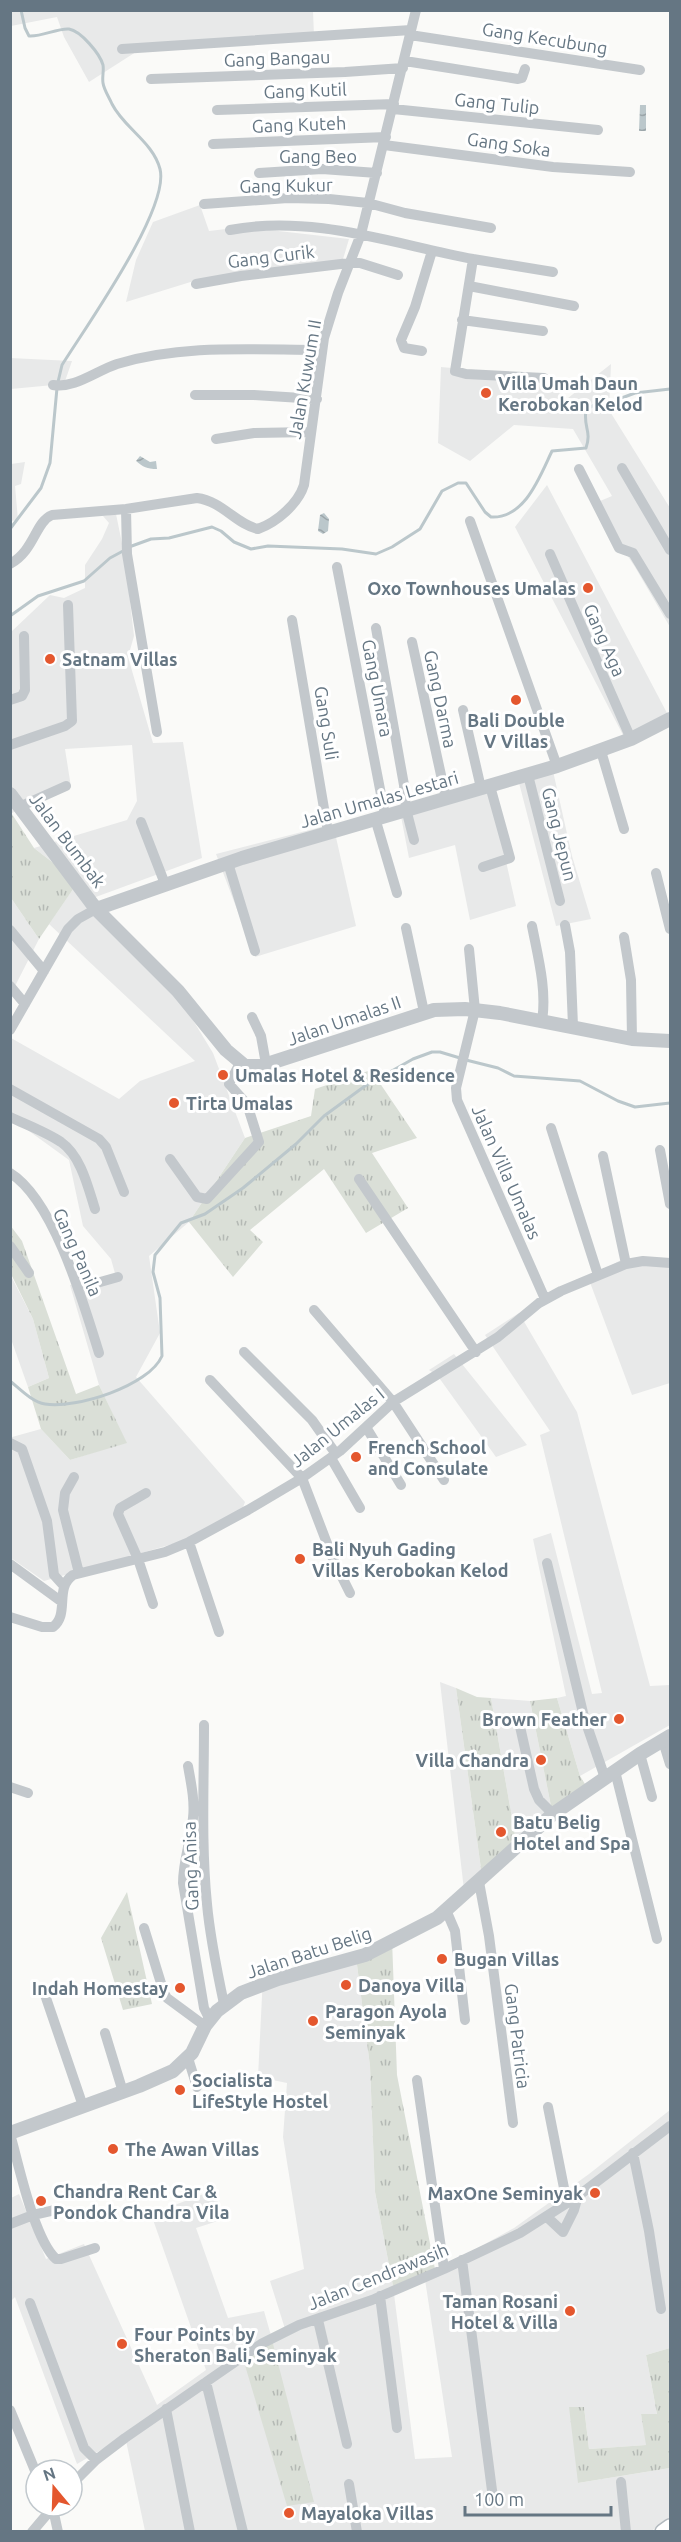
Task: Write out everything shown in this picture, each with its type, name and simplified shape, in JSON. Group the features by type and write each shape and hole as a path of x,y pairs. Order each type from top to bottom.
{"main road":[{"path":"663,2532 670,2527"}],"street":[{"name":"Jalan Kuwum II","path":"126,509 197,498 207,499 250,526 261,528 299,499 304,485 322,350 338,293 361,234 416,10"},
{"path":"122,49 410,33"},
{"name":"Gang Kecubung","path":"410,33 640,70"},
{"name":"Gang Bangau","path":"151,79 345,72 404,65 518,79 522,78 525,69"},
{"name":"Gang Kutil","path":"217,110 393,107"},
{"name":"Gang Tulip","path":"393,107 598,130"},
{"name":"Gang Kuteh","path":"213,144 385,141"},
{"name":"Gang Soka","path":"385,141 553,167 630,171"},
{"name":"Gang Beo","path":"259,173 322,170 377,173"},
{"name":"Gang Kukur","path":"204,204 288,198 329,199 368,203 405,213 491,228"},
{"path":"230,230 274,224 361,234 432,251 553,272"},
{"path":"422,351 404,348 401,340 415,307 432,251"},
{"path":"473,259 455,371 466,374 544,378"},
{"name":"Gang Curik","path":"196,284 241,276 350,263 360,263 398,275"},
{"path":"469,286 574,306"},
{"path":"462,320 543,331"},
{"path":"53,385 70,385 96,371 178,351 322,350"},
{"path":"195,395 254,395 317,399"},
{"path":"216,439 254,433 311,432"},
{"path":"622,468 670,550"},
{"path":"579,469 619,548 633,553 670,614"},
{"path":"10,564 25,554 49,516 126,509 127,554 157,732"},
{"path":"470,521 557,766"},
{"name":"Gang Aga","path":"550,554 631,739"},
{"name":"Gang Umara","path":"337,567 380,817 397,893"},
{"path":"10,745 65,726 72,721 68,605"},
{"name":"Gang Suli","path":"292,620 328,832"},
{"path":"376,628 404,785 406,810 414,840"},
{"path":"10,700 22,696 25,690 24,636"},
{"name":"Gang Darma","path":"412,642 446,798"},
{"path":"463,710 485,787 510,858 507,861 483,867"},
{"name":"Jalan Umalas Lestari","path":"96,909 228,862 557,766 669,724"},
{"path":"601,751 624,829"},
{"name":"Gang Jepun","path":"528,775 560,901"},
{"path":"19,807 66,786"},
{"name":"Jalan Bumbak","path":"10,794 96,909"},
{"path":"141,822 165,884"},
{"path":"228,862 255,951"},
{"path":"656,873 670,929"},
{"path":"10,1030 68,929 78,919 96,909 178,991 226,1050 240,1063 229,1084 247,1104 259,1142 207,1199 197,1197 170,1159"},
{"path":"565,925 570,952 573,1026"},
{"path":"532,926 542,984 542,1021"},
{"path":"406,928 424,1012"},
{"path":"10,930 44,971"},
{"path":"624,937 631,980 632,1039"},
{"name":"Jalan Villa Umalas","path":"469,949 475,1010 456,1088 457,1100 546,1299"},
{"path":"10,986 25,1004"},
{"name":"Jalan Umalas II","path":"240,1063 249,1067 266,1065 424,1012 442,1010 475,1010 573,1026 632,1039 670,1041"},
{"path":"252,1017 261,1036 266,1065"},
{"path":"10,1089 99,1139 106,1147 124,1192"},
{"path":"10,1117 62,1143 69,1150 86,1182 94,1209"},
{"path":"552,1128 598,1275"},
{"path":"660,1150 670,1203"},
{"path":"603,1156 626,1264"},
{"name":"Gang Panila","path":"10,1173 26,1185 36,1199 79,1288 99,1353"},
{"path":"359,1179 476,1352"},
{"path":"10,1245 29,1273"},
{"name":"Jalan Umalas I","path":"63,1586 68,1578 79,1572 138,1560 189,1542 302,1478 333,1456 393,1402 498,1338 546,1299 626,1264 642,1261 670,1263"},
{"path":"79,1288 118,1277"},
{"path":"314,1310 393,1402 444,1480"},
{"path":"244,1352 312,1420 360,1508"},
{"path":"210,1380 302,1478 333,1559 350,1593"},
{"path":"366,1427 401,1485"},
{"path":"10,1443 22,1449 47,1521 54,1575 63,1586 61,1617 53,1627 42,1627 10,1617"},
{"path":"74,1477 65,1493 63,1510 79,1572"},
{"path":"146,1492 118,1511 153,1604"},
{"path":"189,1542 219,1632"},
{"path":"547,1563 584,1717 610,1774 657,1939"},
{"path":"10,1564 62,1602"},
{"path":"519,1722 538,1800 553,1814"},
{"name":"Gang Anisa","path":"204,1725 204,1859 207,1904 214,1956 224,2004"},
{"path":"667,1738 670,1764"},
{"name":"Jalan Batu Belig","path":"10,2134 173,2071 188,2058 207,2023 224,2004 241,1993 278,1979 365,1955 410,1933 446,1910 553,1814 667,1738"},
{"path":"640,1754 652,1797"},
{"path":"188,1766 194,1809 189,1848 183,1867 183,1883 207,2023"},
{"path":"10,1787 28,1793"},
{"name":"Gang Patricia","path":"479,1882 489,1936 513,2123"},
{"path":"446,1910 455,1931 465,2020"},
{"path":"144,1928 167,1998 207,2023"},
{"path":"44,1992 83,2106"},
{"path":"105,2033 123,2092"},
{"path":"188,2058 197,2087"},
{"path":"417,2080 444,2270"},
{"path":"547,2217 563,2232 574,2210 575,2198 564,2188 548,2108"},
{"name":"Jalan Cendrawasih","path":"84,2472 96,2460 166,2409 261,2344 299,2325 318,2320 444,2270 520,2233 575,2198 670,2126"},
{"path":"10,2134 33,2215 44,2242 56,2259 95,2248"},
{"path":"633,2153 649,2231 661,2308"},
{"path":"10,2224 55,2210"},
{"path":"462,2260 493,2498"},
{"path":"380,2296 397,2428"},
{"path":"30,2303 84,2448 96,2460"},
{"path":"318,2320 347,2444"},
{"path":"206,2382 243,2532"},
{"path":"166,2409 190,2532"},
{"path":"10,2410 30,2458"},
{"path":"621,2482 626,2532"},
{"path":"349,2484 357,2532"},
{"path":"32,2532 44,2518"}],"shaded area":[{"path":"10,11 313,11 314,36 139,50 89,82 64,37 57,17 11,26"},
{"path":"200,205 209,231 243,227 349,239 341,266 197,280 126,302 136,260 153,222"},
{"path":"10,358 72,361 64,384 11,389"},
{"path":"611,364 609,410 670,508 670,627 635,567 593,504 612,496 573,429 514,425 470,461 438,443 441,367 553,377 563,402"},
{"path":"25,462 21,484 15,486 18,520 11,521 11,464"},
{"path":"547,485 667,713 624,737 515,527"},
{"path":"116,514 125,558 134,636 128,657 153,743 183,742 202,858 93,898 188,1012 213,1053 245,1138 189,1222 149,1256 160,1333 136,1377 245,1502 242,1510 183,1541 44,1581 11,1558 10,1436 41,1429 70,1460 126,1442 99,1385 70,1285 116,1277 111,1259 83,1226 69,1160 11,1118 11,1038 119,1099 140,1081 195,1061 49,924 78,882 34,848 127,820 137,801 132,745 65,749 71,787 12,813 11,811 11,632 50,595 64,598 85,588 85,565 102,539 109,523 103,516"},
{"path":"553,771 572,856 591,919 556,926 518,779"},
{"path":"488,781 516,906 470,920 455,845 409,858 400,811"},
{"path":"333,824 356,926 255,957 216,854"},
{"path":"11,898 39,939 11,994"},
{"path":"623,1259 670,1262 670,1383 632,1395 588,1277"},
{"path":"10,1274 33,1319 49,1378 28,1387 11,1339"},
{"path":"519,1313 577,1412 650,1686 670,1685 670,1725 580,1776 557,1698 566,1696 533,1539 551,1533 592,1694 602,1693 540,1435 550,1431 485,1335"},
{"path":"454,1354 527,1445 496,1457 437,1375 429,1370"},
{"path":"440,1682 456,1688 482,1876 464,1890"},
{"path":"491,1698 530,1701 552,1811 516,1841"},
{"path":"356,1957 370,2066 375,2192 393,2286 415,2459 452,2457 424,2273 461,2257 514,2228 589,2174 670,2110 670,2348 646,2355 657,2414 641,2414 647,2445 589,2449 584,2407 578,2483 670,2468 670,2518 650,2532 145,2531 125,2436 84,2460 84,2458 75,2458 15,2297 11,2301 11,2198 19,2194 46,2259 84,2244 157,2405 206,2370 151,2214 214,2190 224,2219 196,2228 228,2318 264,2311 272,2339 286,2332 270,2281 304,2269 283,2137 287,2083 258,2077 263,1976 315,1968"}],"green space":[{"path":"10,811 34,848 78,882 39,939 11,898"},
{"path":"371,1070 417,1138 372,1153 408,1208 366,1233 324,1169 250,1230 263,1242 233,1277 189,1222 245,1138 311,1116 315,1089"},
{"path":"10,1225 22,1241 76,1394 99,1385 127,1443 70,1460 41,1429 28,1387 49,1378 33,1319 11,1274"},
{"path":"456,1688 477,1697 491,1698 516,1841 482,1876"},
{"path":"557,1698 580,1776 585,1784 552,1811 530,1701"},
{"path":"127,1892 152,2004 123,2010 101,1938"},
{"path":"392,1939 397,2075 435,2269 393,2286 375,2192 370,2066 356,1957"},
{"path":"272,2340 314,2502 287,2506 241,2352"},
{"path":"670,2348 670,2468 578,2483 569,2407 584,2407 589,2449 646,2445 641,2414 657,2414 646,2355"}],"water":[{"path":"640,105 646,105 646,131 639,131"},
{"path":"140,456 150,462 156,461 157,469 148,468 136,461"},
{"path":"324,513 329,519 328,531 323,534 318,531 320,515"}],"waterway":[{"path":"21,10 29,36 69,29 79,34 89,44 103,65 104,86 117,113 145,143 160,169 160,187 139,239 106,297 62,365 58,382"},
{"path":"10,529 41,488 50,463 57,388"},
{"path":"129,547 151,539 169,538 212,527 234,542 251,549 268,546 342,549 376,554 392,547 420,529 442,491 458,483 466,483 485,512 491,517 503,516 513,511 530,494 552,451 586,448 588,437 586,410 594,405 611,402 635,393 670,389"},
{"path":"10,616 38,596 84,581 110,558 123,551"},
{"path":"10,1381 35,1401 58,1405 92,1399 127,1386 143,1377 155,1367 162,1356 160,1298 153,1272 155,1255 181,1223 205,1214 243,1188 296,1144 324,1116 365,1086 413,1059 432,1052 460,1058"},
{"path":"466,1060 498,1068 514,1076 580,1081 618,1101 635,1107 670,1103"}],"place":[{"name":"Villa Umah Daun Kerobokan Kelod","path":"486,393"},
{"name":"Oxo Townhouses Umalas","path":"588,588"},
{"name":"Satnam Villas","path":"50,659"},
{"name":"Bali Double V Villas","path":"516,700"},
{"name":"Umalas Hotel & Residence","path":"223,1075"},
{"name":"Tirta Umalas","path":"174,1103"},
{"name":"French School and Consulate","path":"356,1457"},
{"name":"Bali Nyuh Gading Villas Kerobokan Kelod","path":"300,1559"},
{"name":"Brown Feather","path":"619,1719"},
{"name":"Villa Chandra","path":"541,1760"},
{"name":"Batu Belig Hotel and Spa","path":"501,1832"},
{"name":"Bugan Villas","path":"442,1959"},
{"name":"Danoya Villa","path":"346,1985"},
{"name":"Indah Homestay","path":"180,1988"},
{"name":"Paragon Ayola Seminyak","path":"313,2021"},
{"name":"Socialista LifeStyle Hostel","path":"180,2090"},
{"name":"The Awan Villas","path":"113,2149"},
{"name":"MaxOne Seminyak","path":"595,2193"},
{"name":"Chandra Rent Car & Pondok Chandra Vila","path":"41,2201"},
{"name":"Taman Rosani Hotel & Villa","path":"570,2311"},
{"name":"Four Points by Sheraton Bali, Seminyak","path":"122,2344"},
{"name":"Mayaloka Villas","path":"289,2513"}]}
